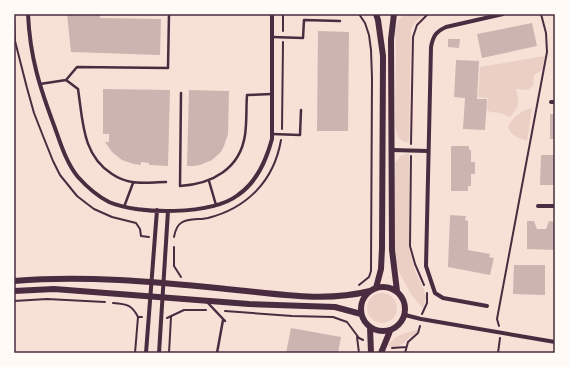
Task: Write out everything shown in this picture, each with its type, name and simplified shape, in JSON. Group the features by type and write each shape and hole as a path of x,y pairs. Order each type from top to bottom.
{"street":[{"path":"28,14 29,40 39,84 67,160 77,176 91,191 109,202 124,206 168,211 202,209 216,206 238,196 256,176 268,155 272,134 272,14"},
{"path":"376,14 383,56 382,248 381,269 376,288"},
{"path":"394,14 391,39 392,250 397,292"},
{"path":"487,306 443,298 435,293 426,266 431,47 433,37 438,30 503,14"},
{"path":"391,150 428,151"},
{"path":"538,206 555,206"},
{"path":"146,353 157,210"},
{"path":"159,353 168,211"},
{"path":"14,281 48,279 101,279 308,296 338,297 349,296 376,288 387,287 397,292 405,302 405,315 402,322 390,331 379,331 370,327 363,319 361,314 361,303 366,294 370,291"},
{"path":"14,291 54,289 163,298 335,307 361,314"},
{"path":"405,315 555,342"},
{"path":"370,327 371,353"},
{"path":"382,353 390,331"}],"lane":[{"path":"39,84 66,80 77,68 168,68 169,14"},
{"path":"272,37 303,38 304,20 340,22"},
{"path":"66,80 78,89 86,141 93,156 106,170 116,177 132,183 166,182"},
{"path":"181,93 180,186 200,184 209,181 224,172 230,166 240,151 245,135 247,95 272,94"},
{"path":"272,134 300,135 301,110"},
{"path":"209,181 216,206"},
{"path":"124,206 132,183"},
{"path":"205,300 224,321 217,353"}],"path":[{"path":"174,238 176,229 181,223 188,220 207,218 224,213 241,204 265,181 274,167 282,134 283,14"},
{"path":"349,296 348,290 365,281 369,277 371,271 371,50 365,23 359,14"},
{"path":"405,353 408,342 418,334 421,319 427,303 427,295 410,246 413,37 416,25 428,14"},
{"path":"498,353 501,332 497,319 547,52 546,33 541,14"},
{"path":"174,246 174,266 177,273 184,280 183,285"},
{"path":"182,299 182,306 184,310"},
{"path":"342,320 347,310"},
{"path":"135,353 138,317"},
{"path":"169,353 171,317"},
{"path":"357,336 359,353"}],"shaded area":[{"path":"404,14 425,14 416,21 411,29 409,143 399,138 395,126 395,31 398,21"},
{"path":"545,56 542,70 534,75 533,86 528,90 516,89 518,104 510,117 487,110 488,98 478,97 480,67"},
{"path":"532,108 527,141 513,135 508,127 517,115"},
{"path":"409,153 409,248 415,271 426,297 423,309 411,294 398,270 395,257 395,163 400,156"},
{"path":"382,293 393,297 397,308 393,319 382,323 371,319 367,308 371,297"},
{"path":"419,329 418,332 401,345 393,347 388,346 398,336"}],"building":[{"path":"67,14 100,14 100,18 161,19 160,55 71,52"},
{"path":"532,23 537,46 482,58 477,34"},
{"path":"318,31 349,32 348,131 317,131"},
{"path":"448,39 460,39 459,48 448,47"},
{"path":"456,60 479,61 477,99 487,99 485,130 463,129 465,98 454,97"},
{"path":"103,89 170,90 168,166 149,165 149,163 141,162 141,165 134,164 122,160 112,152 105,142 109,142 109,134 103,134"},
{"path":"189,90 229,91 228,134 224,146 221,152 212,160 194,166 187,166"},
{"path":"550,114 555,114 555,139 550,139"},
{"path":"451,146 469,146 469,150 471,150 471,162 475,162 475,174 471,174 471,186 468,186 468,191 451,191"},
{"path":"541,155 555,155 555,185 540,185"},
{"path":"450,215 466,216 465,220 468,221 468,250 490,254 489,257 494,258 490,275 448,267"},
{"path":"527,221 534,221 537,229 546,229 549,221 555,222 555,250 527,249"},
{"path":"514,265 545,265 545,295 513,294"},
{"path":"291,328 341,337 338,353 286,353"}]}
